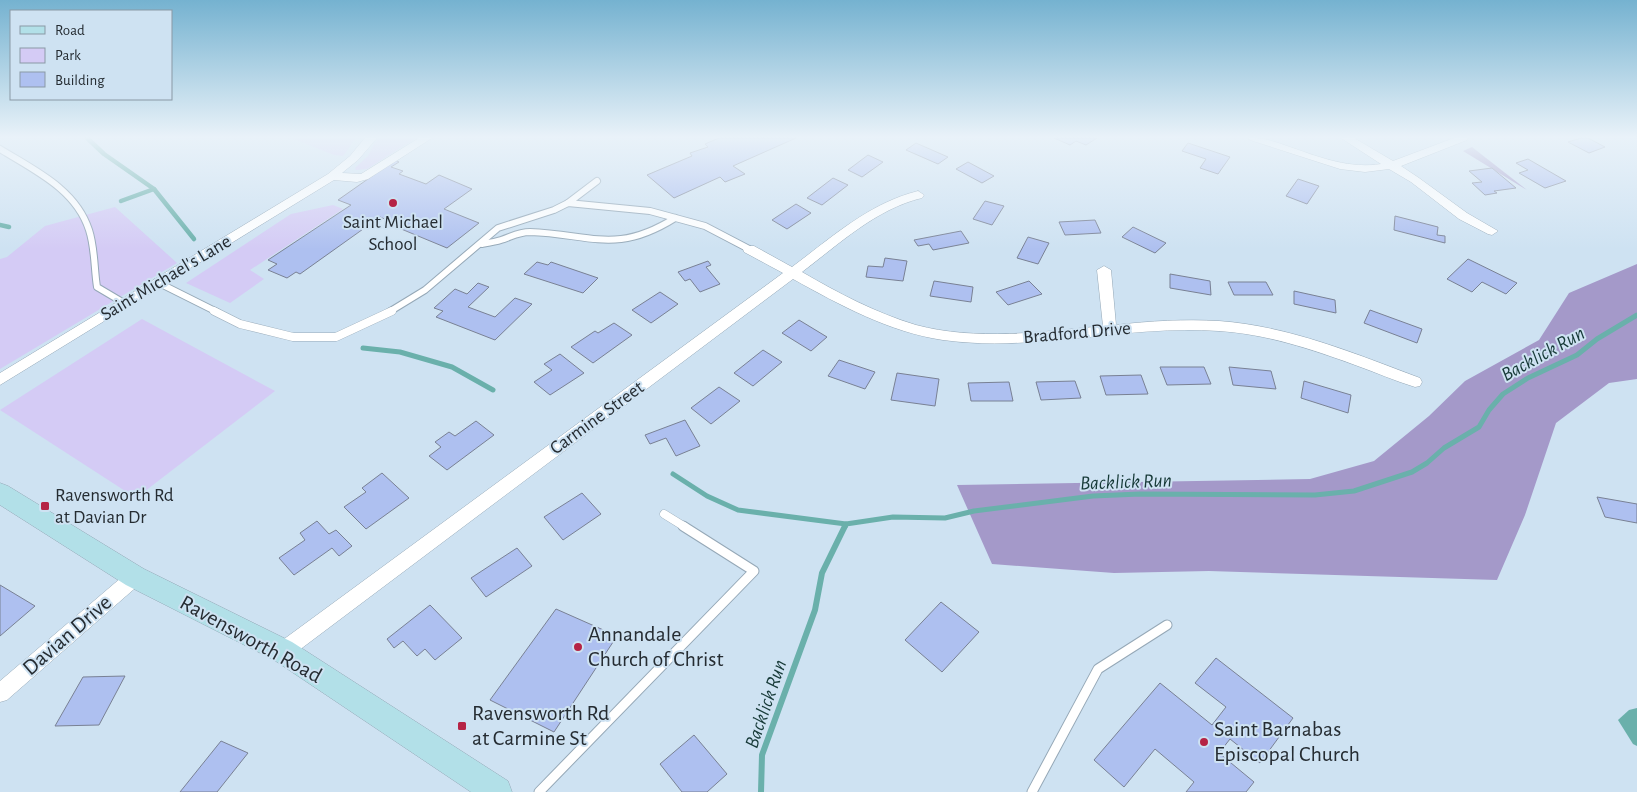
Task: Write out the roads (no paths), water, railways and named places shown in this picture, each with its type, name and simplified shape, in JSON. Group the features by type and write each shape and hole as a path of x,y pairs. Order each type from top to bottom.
{"main road":[{"name":"Ravensworth Road","path":"0,493 135,577 283,651 496,792"}],"street":[{"path":"332,176 357,178 367,175"},
{"path":"1407,175 1463,216 1492,231"},
{"name":"Saint Michael's Lane","path":"0,380 332,176"},
{"name":"Carmine Street","path":"283,651 883,207 897,200 918,195"},
{"name":"Bradford Drive","path":"749,249 861,310 892,322 941,335 1005,338 1192,325 1260,331 1327,348 1415,382"},
{"path":"1104,270 1110,330"},
{"name":"Davian Drive","path":"0,693 135,577"}],"lane":[{"path":"40,175 70,196 78,207 89,229 97,287 105,294 124,303"},
{"path":"157,282 240,324 293,337 336,337 394,310 425,290 498,228 554,210 597,181"},
{"path":"568,202 650,212 675,218 705,226 749,249"},
{"path":"480,244 502,240 514,234 529,232 606,241 621,240 654,231 675,218"},
{"path":"538,792 754,571 664,514"},
{"path":"1032,792 1098,669 1167,625"}],"waterway":[{"path":"134,175 154,189"},
{"path":"121,201 154,189"},
{"path":"154,189 194,239"},
{"path":"0,225 9,227"},
{"name":"Backlick Run","path":"846,524 893,517 945,518 974,511 1093,496 1140,494 1315,495 1354,491 1412,472 1427,463 1444,448 1479,427 1489,410 1503,394 1528,378 1577,355 1597,339 1637,315"},
{"path":"363,348 400,352 452,367 493,390"},
{"path":"673,474 707,496 738,510 846,524"},
{"name":"Backlick Run","path":"761,792 762,755 815,610 822,573 845,526"}],"place":[{"name":"Saint Michael School","path":"393,203"},
{"name":"Ravensworth Rd at Davian Dr","path":"45,506"},
{"name":"Annandale Church of Christ","path":"578,647"},
{"name":"Ravensworth Rd at Carmine St","path":"462,726"},
{"name":"Saint Barnabas Episcopal Church","path":"1204,742"}]}
